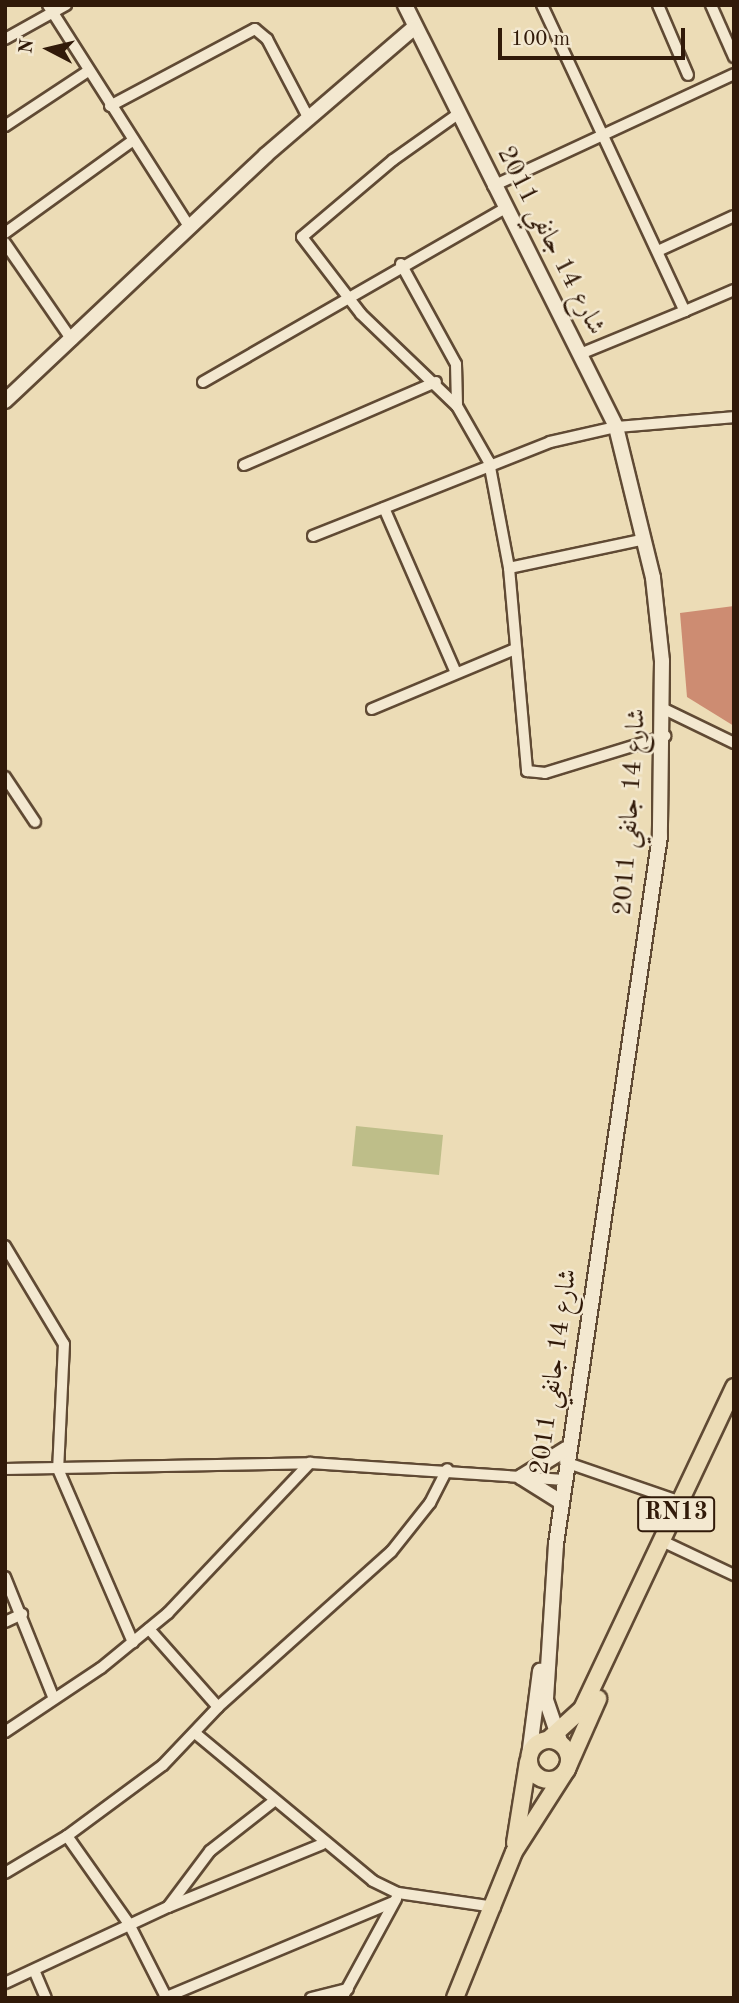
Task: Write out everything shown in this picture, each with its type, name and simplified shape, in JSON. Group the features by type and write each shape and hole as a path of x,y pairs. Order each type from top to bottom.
{"main road":[{"name":"شارع 14 جانفي 2011","path":"405,5 504,209 616,427 645,538 664,709 665,736 650,920 566,1455 561,1502 549,1628 546,1700 556,1740"},
{"path":"5,401 308,117 415,27"},
{"name":"RN13","path":"455,1998 495,1907 514,1852 567,1769 618,1641 734,1387"},
{"path":"521,1477 566,1455"},
{"path":"521,1477 561,1502"},
{"name":"شارع 14 جانفي 2011","path":"514,1852 549,1628"},
{"path":"556,1740 569,1755 567,1769 558,1778 539,1778 529,1756 536,1744 556,1740 582,1709 618,1641"}],"street":[{"path":"5,39 50,9 66,5"},
{"path":"542,5 660,250 685,311"},
{"path":"658,5 688,75"},
{"path":"711,5 734,57"},
{"path":"50,9 132,141 189,226"},
{"path":"110,106 255,29 267,39 308,117"},
{"path":"5,126 88,71"},
{"path":"493,186 606,136 734,74"},
{"path":"458,114 303,234 348,299 436,382 457,406 489,462 509,568 513,650 527,771 545,773 665,736"},
{"path":"5,233 132,141"},
{"path":"203,382 348,299 401,264 504,209"},
{"path":"660,250 734,216"},
{"path":"5,243 72,340"},
{"path":"401,264 456,363 457,406"},
{"path":"580,354 734,290"},
{"path":"244,465 436,382"},
{"path":"313,536 384,509 489,462 616,427 734,417"},
{"path":"384,509 456,673"},
{"path":"509,568 645,538"},
{"path":"372,709 513,650"},
{"path":"664,709 734,743"},
{"path":"5,777 35,822"},
{"path":"5,1246 64,1345 58,1469 134,1642"},
{"path":"566,1455 681,1502"},
{"path":"5,1732 149,1629 236,1547 310,1463"},
{"path":"5,1469 310,1463 447,1469 564,1480"},
{"path":"5,1873 67,1836 130,1792 195,1733 218,1707 391,1552 430,1503 447,1469"},
{"path":"662,1541 734,1575"},
{"path":"5,1577 54,1699"},
{"path":"5,1622 22,1614"},
{"path":"149,1629 218,1707"},
{"path":"195,1733 323,1844 396,1898"},
{"path":"167,1907 210,1851 274,1801"},
{"path":"67,1836 129,1924 165,1998 396,1898 495,1907"},
{"path":"5,1983 167,1907 323,1844"},
{"path":"311,1998 345,1993 396,1898"},
{"path":"34,1970 47,1998"}],"green space":[{"path":"356,1126 443,1135 439,1175 352,1166"}],"building":[{"path":"734,606 734,726 687,697 680,613"}]}
